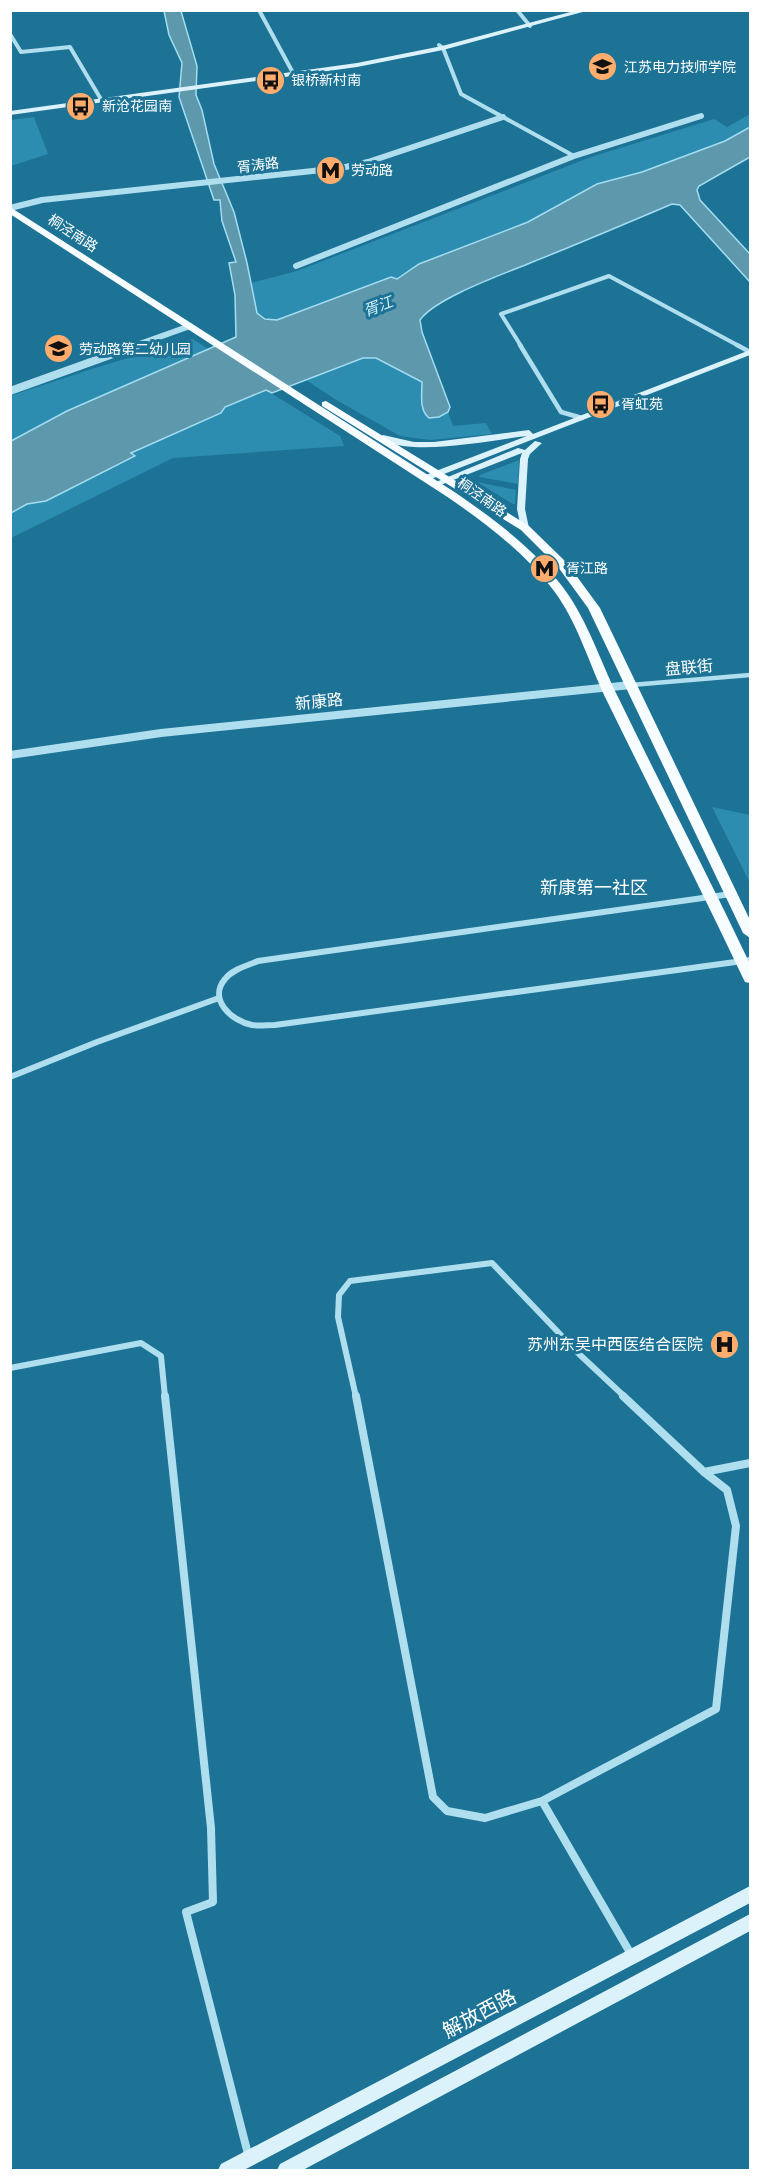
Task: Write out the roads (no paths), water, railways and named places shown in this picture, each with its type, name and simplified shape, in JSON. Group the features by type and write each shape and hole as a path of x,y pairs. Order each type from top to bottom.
{"main road":[{"path":"529,24 572,10"},
{"path":"198,85 344,67 441,47 587,10"},
{"path":"10,110 180,88 441,47"},
{"name":"桐泾南路","path":"12,207 190,326 219,341"},
{"name":"桐泾南路","path":"12,207 296,390 437,478 525,528 554,554 583,590 750,933"},
{"path":"437,478 556,428 750,352"},
{"path":"437,478 538,443 750,359"},
{"name":"桐泾南路","path":"296,390 383,438 502,530 549,577 576,616 607,686 712,897 747,961 750,978"},
{"path":"383,438 414,445 434,445 556,428"},
{"path":"525,528 521,509 524,459 526,453 538,443"},
{"name":"解放西路","path":"227,2170 750,1894"},
{"path":"286,2170 750,1922"}],"street":[{"path":"259,10 292,71"},
{"path":"517,10 529,24"},
{"path":"10,34 21,52 70,47 101,99"},
{"path":"441,47 461,94 574,156"},
{"path":"296,266 574,156 701,116"},
{"name":"胥涛路","path":"12,207 42,200 341,168 368,162 503,117"},
{"path":"582,418 561,412 501,315 609,276 750,352"},
{"path":"10,391 190,326"},
{"name":"盘联街","path":"631,685 750,675"},
{"name":"新康路","path":"10,755 161,733 631,685"},
{"path":"731,894 258,961 226,978 219,988 219,998 221,1007 234,1018 251,1025 275,1025 747,961"},
{"path":"10,1077 219,998"},
{"path":"492,1263 579,1354 704,1472 727,1490 736,1526 716,1709 542,1802 485,1818 447,1811 433,1797 358,1407 338,1317 339,1295 350,1281 492,1263"},
{"path":"10,1368 141,1343 161,1356 211,1828 213,1902 186,1912 249,2159"},
{"path":"704,1472 750,1463"},
{"path":"542,1802 632,1956"}],"water":[{"name":"胥江","path":"164,11 181,11 197,66 196,95 202,110 214,164 234,212 257,313 265,319 277,320 391,277 397,279 419,264 528,222 597,184 642,172 725,141 750,127 750,157 699,186 697,190 700,200 750,254 750,282 680,205 672,204 471,287 428,312 420,320 422,332 450,407 448,412 439,417 429,418 424,411 422,382 376,358 363,358 272,393 266,390 225,407 221,413 131,453 135,456 46,501 27,504 11,513 11,441 67,411 236,337 235,295 229,263 236,262 222,221 220,200 214,200 179,97 182,63 169,35"}],"place":[{"name":"江苏电力技师学院","path":"603,67"},
{"name":"银桥新村南","path":"270,80"},
{"name":"新沧花园南","path":"81,106"},
{"name":"劳动路","path":"330,170"},
{"name":"劳动路第二幼儿园","path":"58,349"},
{"name":"胥虹苑","path":"600,404"},
{"name":"胥江路","path":"545,568"},
{"name":"苏州东吴中西医结合医院","path":"724,1344"}],"district":[{"name":"新康第一社区","path":"594,887"}]}
